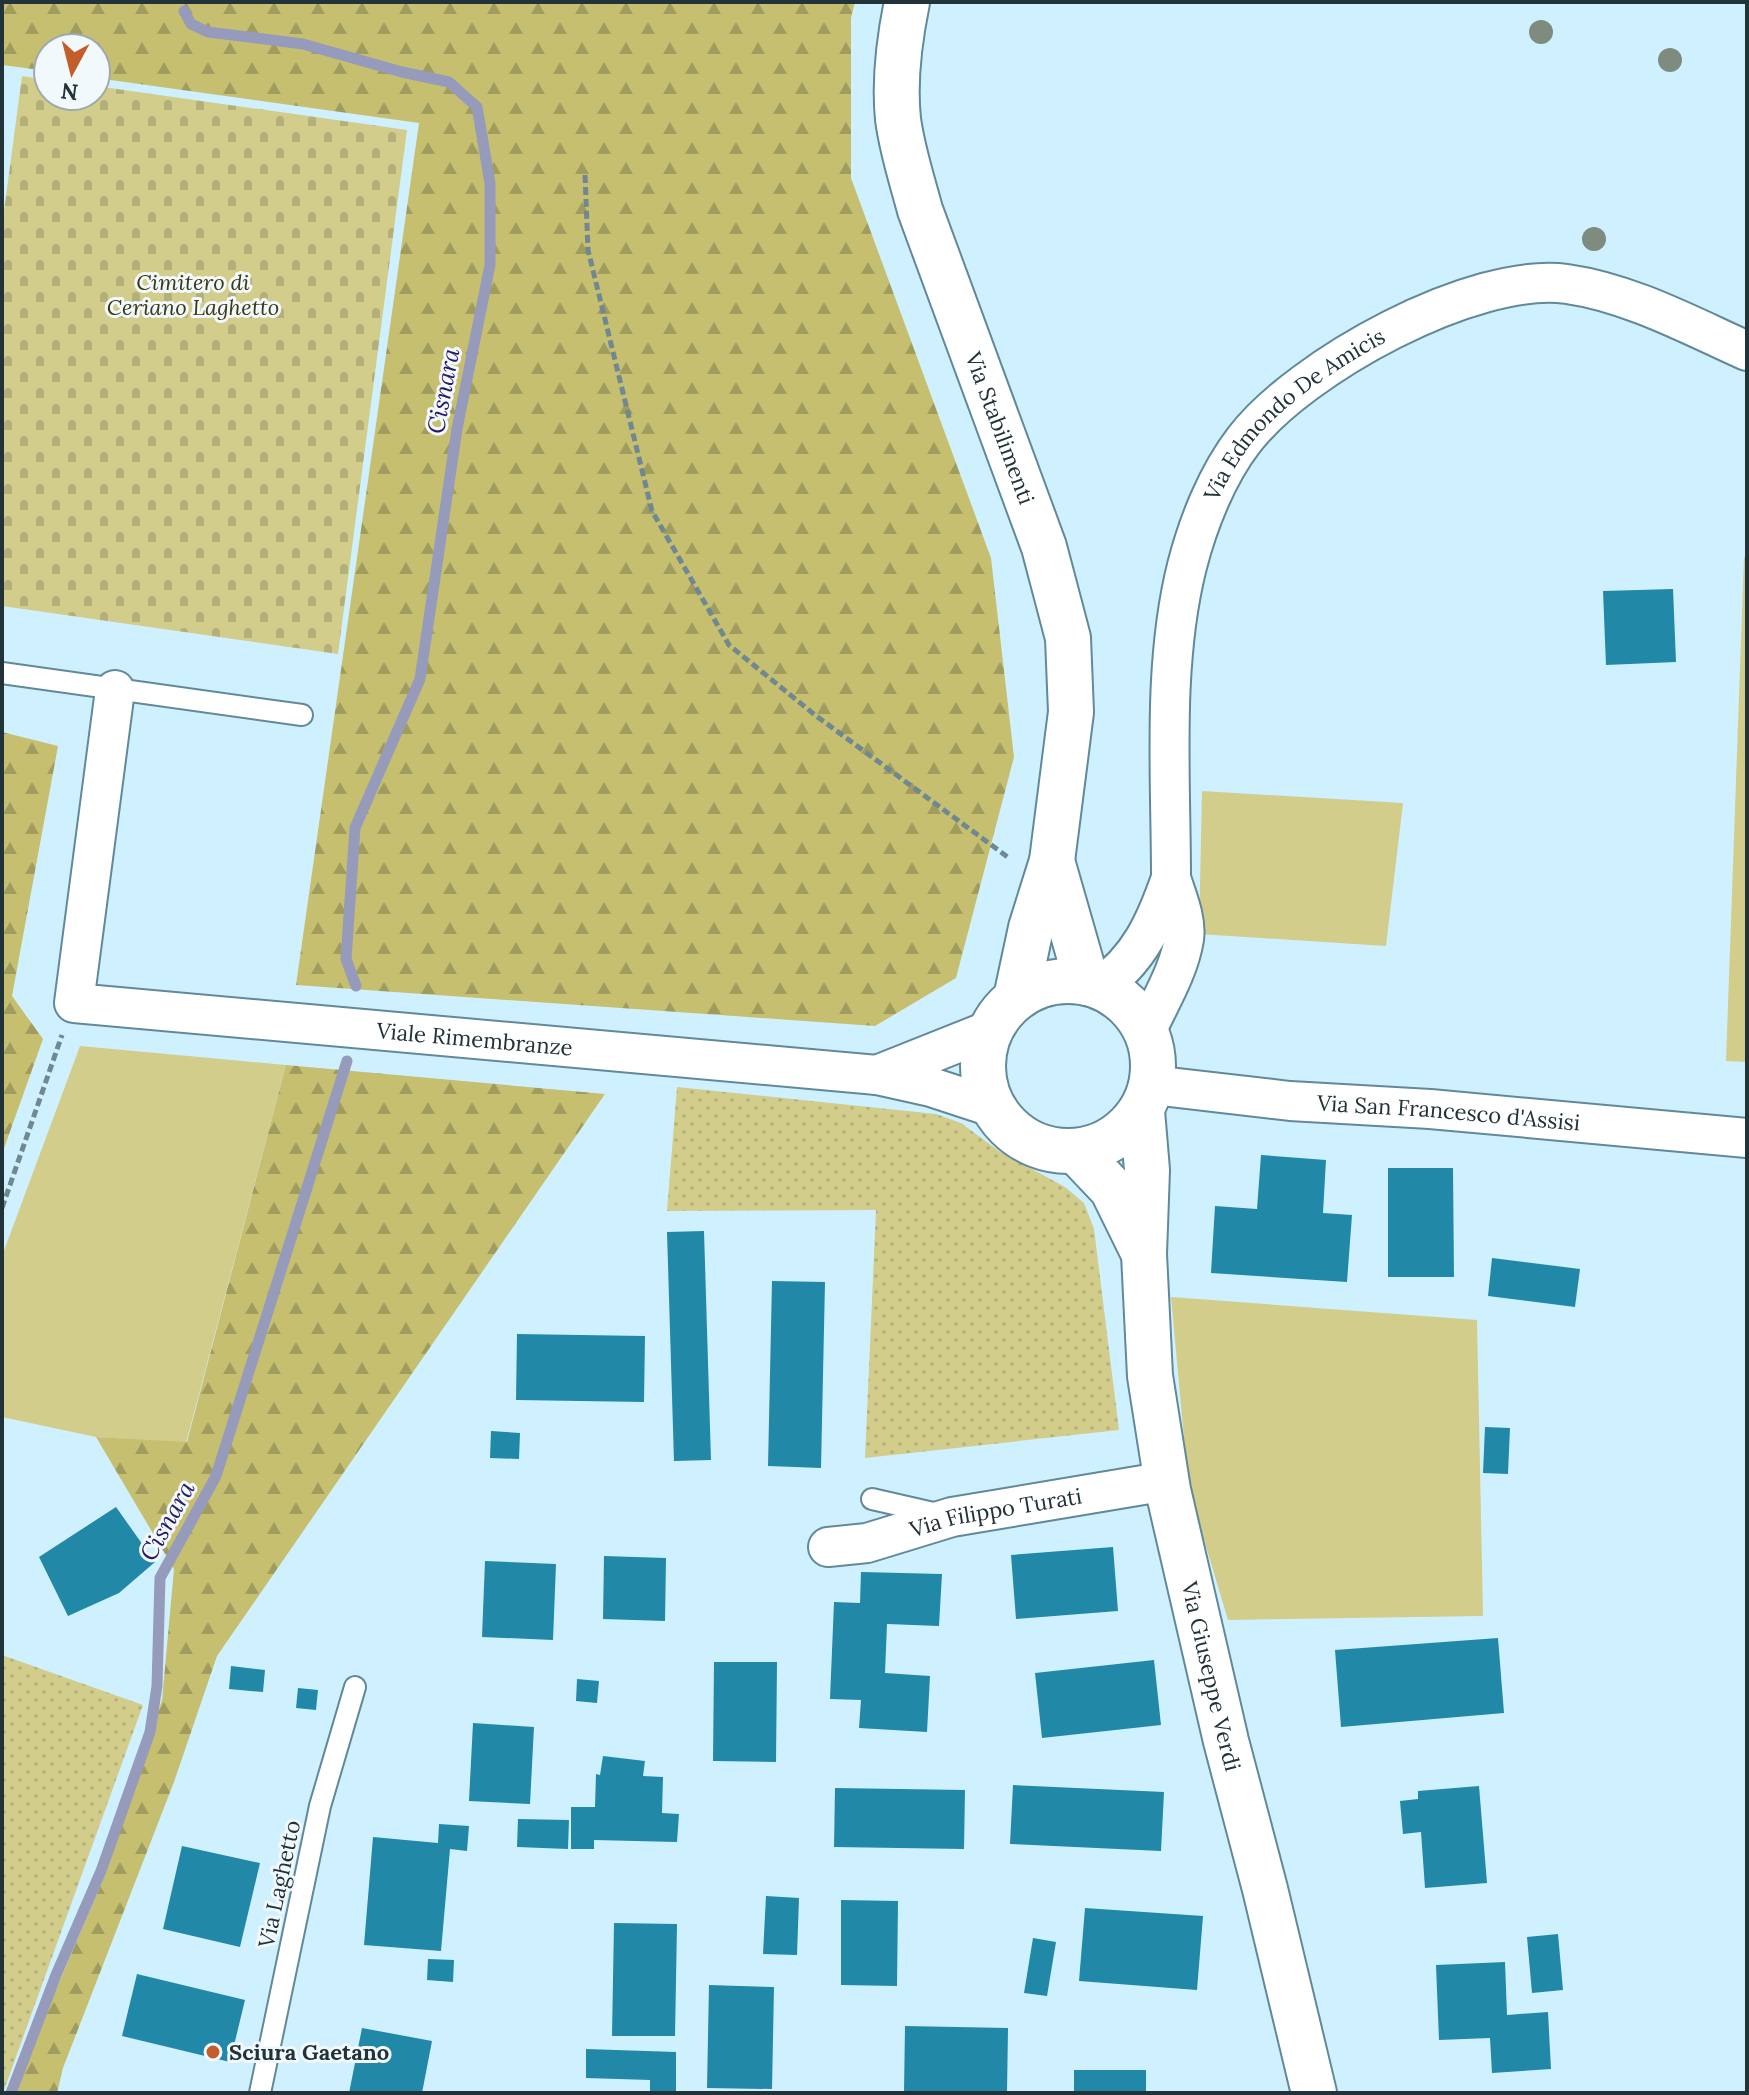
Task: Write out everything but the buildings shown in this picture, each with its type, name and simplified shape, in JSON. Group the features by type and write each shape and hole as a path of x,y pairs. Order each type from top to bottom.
{"street":[{"name":"Via Stabilimenti","path":"907,2 896,84 898,121 920,210 1044,547 1068,638 1071,712 1036,863 1031,928 1003,1014"},
{"name":"Via Edmondo De Amicis","path":"1146,1032 1184,937 1181,910 1171,878 1171,655 1187,565 1212,493 1244,440 1274,410 1334,362 1416,316 1512,285 1565,284 1626,297 1747,351"},
{"path":"74,1003 115,690"},
{"name":"Via Stabilimenti","path":"1036,863 1093,985"},
{"name":"Via Edmondo De Amicis","path":"1093,985 1114,977 1148,935 1171,878"},
{"path":"1051,982 1093,985 1127,1004 1139,1017 1153,1058 1147,1098 1125,1131 1102,1145 1059,1151 1027,1142 1001,1120 992,1107 983,1082 983,1055 1003,1014 1051,982"},
{"name":"Viale Rimembranze","path":"74,1003 877,1075 931,1087 992,1107"},
{"name":"Viale Rimembranze","path":"877,1075 1003,1014"},
{"name":"Via San Francesco d'Assisi","path":"1147,1098 1290,1101 1430,1109 1747,1138"},
{"name":"Via Giuseppe Verdi","path":"1147,1098 1144,1254 1150,1376 1167,1481 1226,1741 1314,2093"},
{"name":"Via Giuseppe Verdi","path":"1076,1151 1112,1189 1144,1254"},
{"name":"Via Filippo Turati","path":"828,1547 867,1543 952,1517 1167,1481"}],"lane":[{"path":"2,673 302,715"},
{"path":"872,1499 952,1517"},
{"name":"Via Laghetto","path":"260,2093 320,1806 355,1687"}],"path":[{"path":"585,175 588,250 652,511 729,645 815,715 1036,863"},
{"path":"2,1208 74,1003"}],"green space":[{"path":"2,2 855,2 851,18 851,178 991,558 1014,757 956,978 875,1026 296,985 419,123 112,80 112,32 32,32 32,69 2,65"},
{"name":"Cimitero di Ceriano Laghetto","path":"22,76 32,78 32,112 112,112 112,88 407,130 338,654 2,606 2,226"},
{"path":"1744,557 1747,557 1747,1062 1726,1061"},
{"path":"2,732 58,746 12,996 43,1039 2,1154"},
{"path":"1202,791 1403,803 1386,946 1199,934"},
{"path":"80,1046 286,1065 186,1443 96,1437 2,1417 2,1256"},
{"path":"286,1065 605,1094 217,1656 174,1782 63,2068 57,2093 17,2093 30,2050 106,1873 162,1700 174,1569 96,1437 187,1442"},
{"path":"677,1087 936,1114 961,1123 999,1151 1065,1187 1084,1203 1094,1229 1119,1430 865,1458 876,1210 667,1211"},
{"path":"1171,1297 1477,1320 1483,1616 1228,1620 1196,1513 1186,1460"},
{"path":"2,1655 143,1705 3,2093 2,2093"}],"waterway":[{"name":"Cisnara","path":"184,11 191,24 208,32 303,44 449,82 477,107 490,183 490,265 457,429 420,679 355,828 346,959 356,986"},
{"name":"Cisnara","path":"11,2093 56,1975 101,1871 150,1732 157,1686 160,1578 216,1476 347,1061"}],"place":[{"name":"Sciura Gaetano","path":"213,2052"}]}
